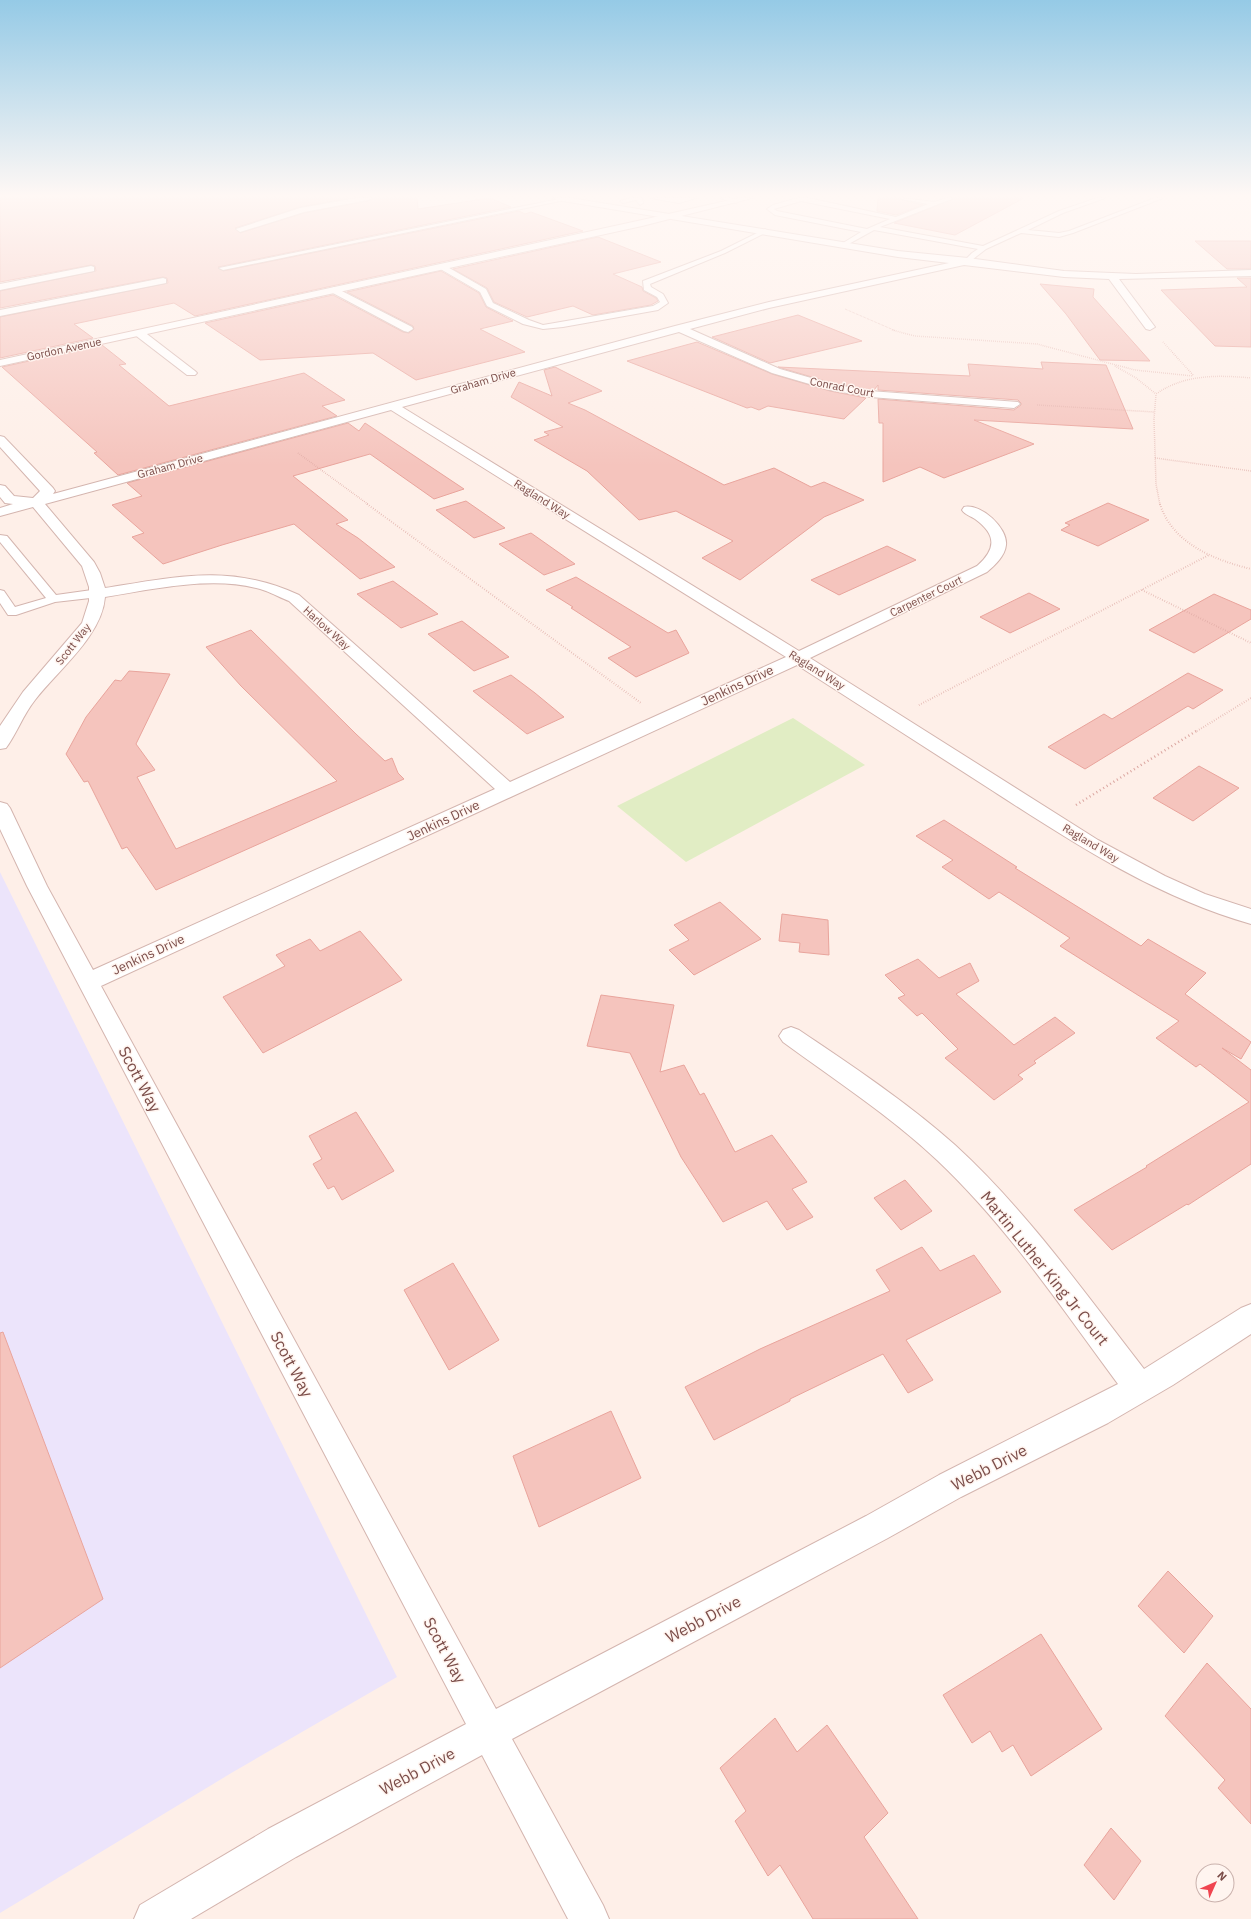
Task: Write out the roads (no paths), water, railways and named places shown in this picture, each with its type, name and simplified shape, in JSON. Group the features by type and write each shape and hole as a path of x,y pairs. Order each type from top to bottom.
{"street":[{"path":"0,313 130,288"},
{"name":"Gordon Avenue","path":"0,363 345,288"},
{"name":"Graham Drive","path":"0,512 679,328 850,288"},
{"path":"1121,288 1150,327"},
{"path":"334,290 408,329"},
{"name":"Conrad Court","path":"679,328 776,371 830,387 870,394 1014,404"},
{"path":"139,333 191,373"},
{"name":"Ragland Way","path":"392,406 798,658 1091,845 1158,881 1198,899 1251,917"},
{"path":"0,440 48,491 36,502 10,500 0,489"},
{"name":"Scott Way","path":"0,744 4,733 17,713 90,624 96,610 99,593 95,575 90,565 36,502"},
{"name":"Carpenter Court","path":"798,658 982,569 992,561 1000,546 999,537 988,522 969,510"},
{"name":"Harlow Way","path":"99,593 194,580 215,579 252,583 283,592 294,598 508,790"},
{"name":"Jenkins Drive","path":"88,982 798,658"},
{"name":"Scott Way","path":"0,808 37,886 590,1919"},
{"name":"Martin Luther King Jr Court","path":"791,1036 917,1128 973,1180 1048,1267 1140,1388"},
{"name":"Webb Drive","path":"154,1919 282,1843 877,1527 950,1486 1097,1412 1140,1388 1251,1318"}],"lane":[{"path":"477,288 483,291 490,304 526,322 543,327 563,326 655,308 664,303 660,296 647,288"},
{"path":"0,539 3,538 53,599"},
{"path":"0,594 12,612 53,599 99,593"}]}
